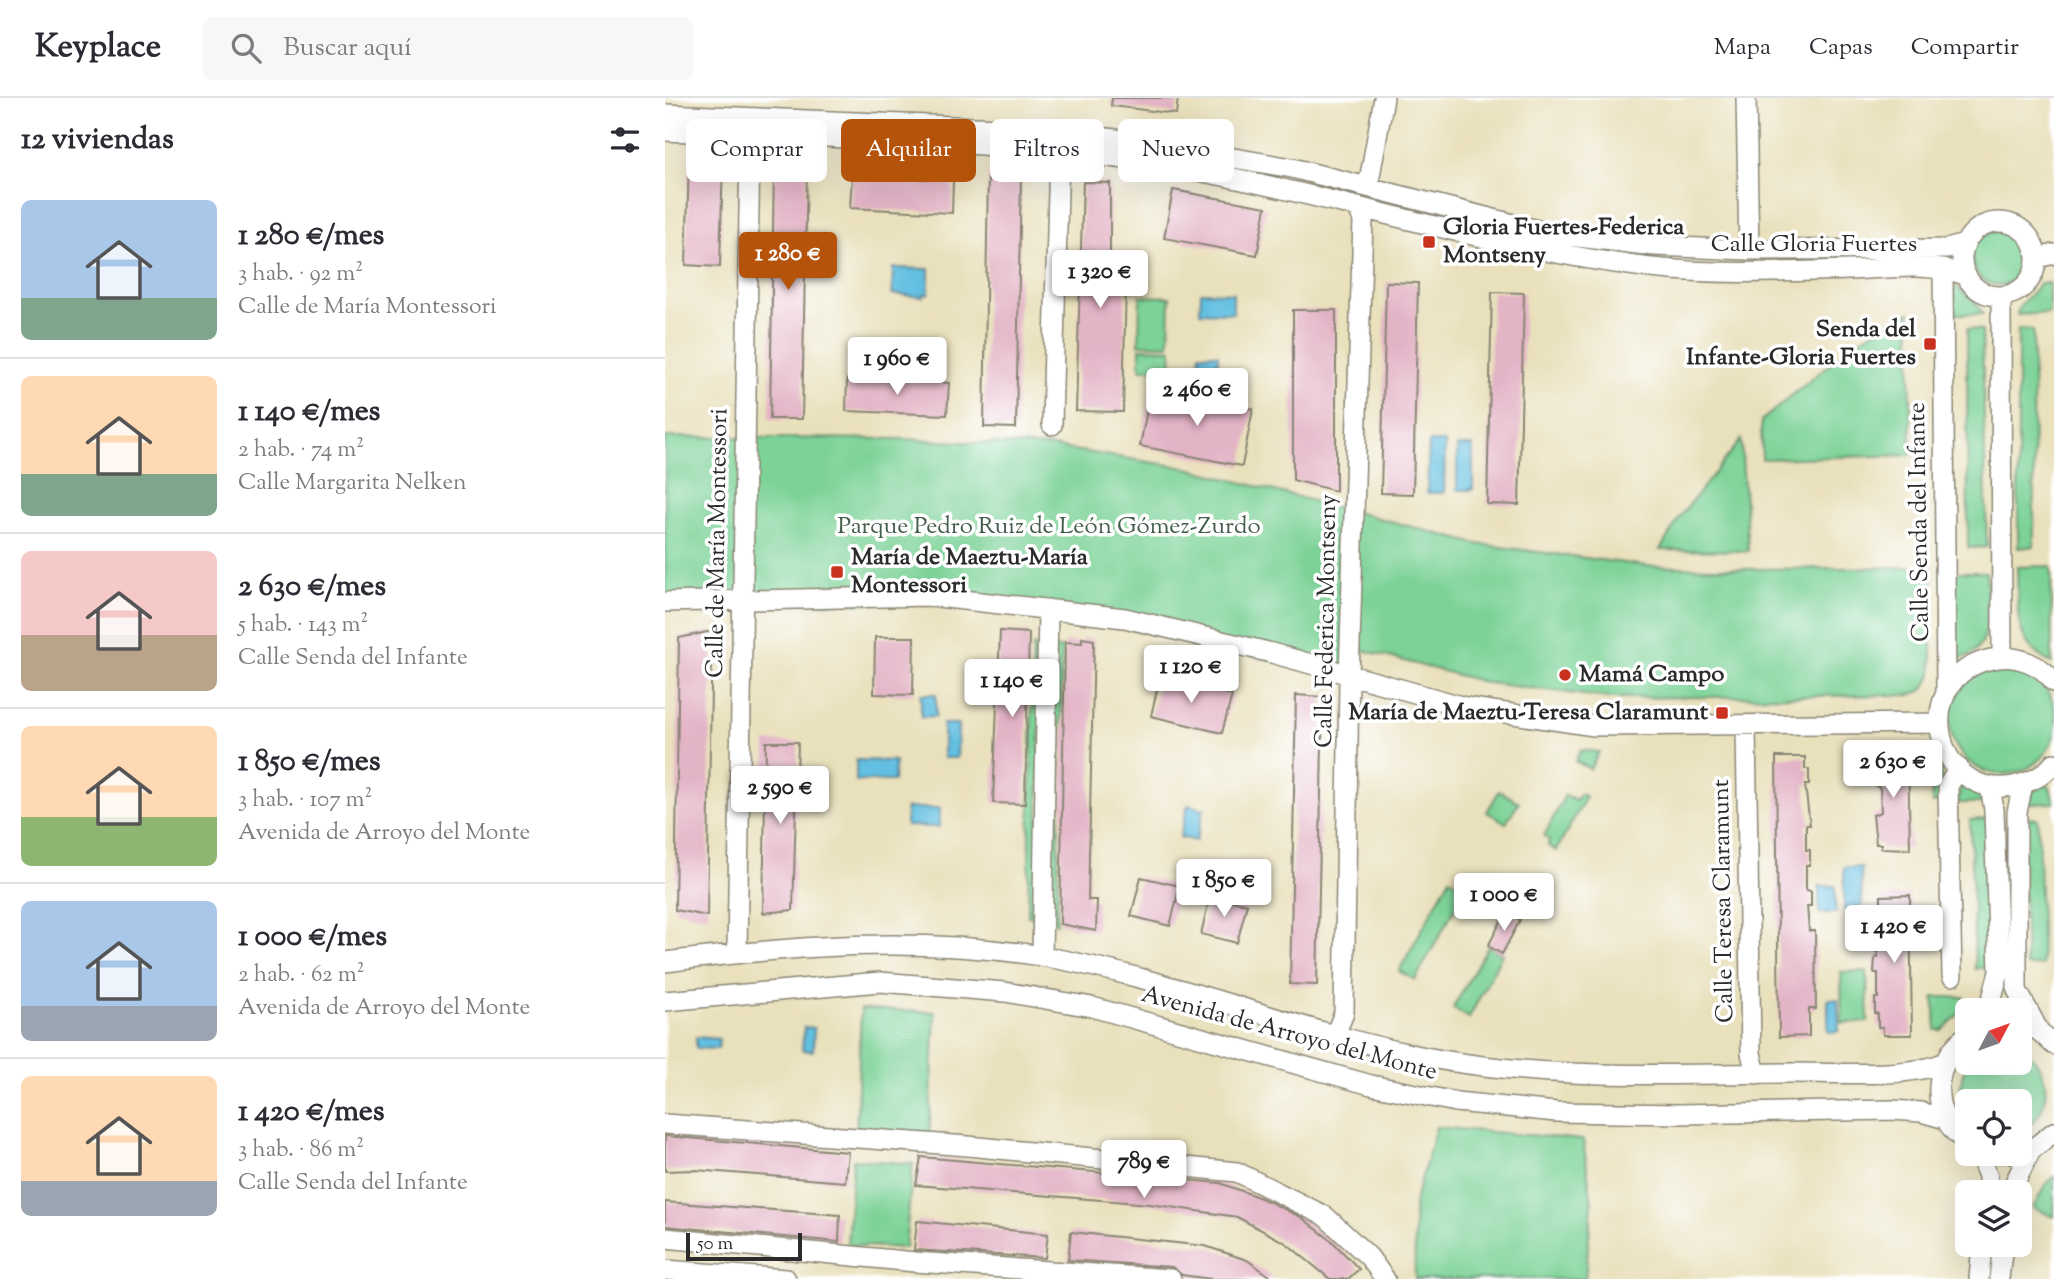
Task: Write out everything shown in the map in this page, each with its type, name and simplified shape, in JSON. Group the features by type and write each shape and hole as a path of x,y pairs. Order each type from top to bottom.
{"street":[{"path":"1368,187 1383,98"},
{"path":"1746,98 1749,250"},
{"name":"Calle Gloria Fuertes","path":"665,114 1024,128 1134,141 1292,168 1553,234 1654,246 1749,250 1947,249 1965,244"},
{"name":"Calle Gloria Fuertes","path":"665,131 686,132"},
{"name":"Calle Gloria Fuertes","path":"827,139 990,148"},
{"name":"Calle Gloria Fuertes","path":"1104,157 1273,186 1552,254 1654,268 1749,273 1943,270 1966,276"},
{"name":"Calle de María Montessori","path":"737,953 749,182"},
{"path":"1052,425 1058,182"},
{"name":"Calle Federica Montseny","path":"1335,1035 1344,1013 1349,677 1363,220 1358,207"},
{"path":"2004,222 2027,234 2045,256 2027,284 2015,293 2001,296 1983,292 1966,276 1962,255 1965,244 1981,226 2004,222"},
{"name":"Calle Senda del Infante","path":"1938,723 1946,691 1943,270"},
{"path":"2001,296 2002,657"},
{"path":"665,602 928,596 1125,618 1268,652 1349,677 1465,707 1545,721 1602,727 1938,723 1948,756 1973,780 1990,786 2023,785 2053,768"},
{"path":"1042,957 1048,609"},
{"path":"1946,691 1970,666 2002,657 2036,666 2054,682"},
{"name":"Calle Teresa Claramunt","path":"1746,727 1751,1053 1756,1074"},
{"path":"1952,976 1948,786 1959,768"},
{"path":"2023,785 2017,812 2017,990 2039,1031 2054,1045"},
{"path":"1990,786 1994,810 2000,972 1992,998"},
{"name":"Avenida de Arroyo del Monte","path":"665,962 829,946 903,945 1042,957 1101,969 1335,1035 1433,1058 1566,1073 1756,1074 1928,1070 1943,1063"},
{"name":"Avenida de Arroyo del Monte","path":"665,1002 880,982 1005,992 1092,1007 1371,1085 1455,1102 1556,1112 1679,1114 1892,1110 1921,1112 1945,1119"},
{"path":"2032,1029 2039,1031"},
{"path":"1955,1046 1943,1063 1938,1082 1939,1101 1945,1119 1955,1129"},
{"path":"665,1124 968,1146 1237,1172 1325,1216 1377,1276"},
{"path":"2032,1146 2054,1132"},
{"path":"665,1238 941,1264 1171,1279"},
{"path":"1979,1279 1981,1257"},
{"path":"1999,1279 2002,1257"},
{"path":"665,1270 786,1279"}],"green space":[{"path":"1999,231 2018,239 2026,258 2018,277 1999,285 1980,277 1972,258 1980,239"},
{"path":"2039,283 2049,283 2049,313 2017,315 2021,305"},
{"path":"1952,284 1973,300 1983,314 1953,314"},
{"path":"1140,296 1170,297 1169,345 1139,344"},
{"path":"1910,312 1911,455 1762,459 1761,421 1860,339"},
{"path":"1967,329 1982,330 1987,547 1968,548"},
{"path":"2018,329 2033,330 2034,546 2018,548"},
{"path":"1140,348 1172,349 1171,369 1140,369"},
{"name":"Parque Pedro Ruiz de León Gómez-Zurdo","path":"665,437 904,439 1054,447 1187,468 1477,544 1647,566 1749,569 1932,567 1932,675 1923,690 1910,695 1609,698 1488,683 1351,647 1349,677 1016,604 665,602"},
{"path":"1741,440 1748,551 1660,550 1681,515"},
{"path":"2051,566 2052,663 2039,655 2023,635 2019,622 2017,567"},
{"path":"1956,572 1986,572 1988,611 1984,637 1978,648 1969,655 1955,659"},
{"path":"1041,646 1037,917 1028,916 1033,647"},
{"path":"1055,648 1062,648 1057,923 1048,919"},
{"path":"2003,668 2023,672 2041,683 2052,701 2055,731 2052,741 2041,759 2023,770 2003,774 1983,770 1965,759 1954,741 1950,721 1954,701 1965,683 1983,672"},
{"path":"1930,746 1941,766 1941,802 1932,803"},
{"path":"1581,750 1599,752 1590,769 1575,761"},
{"path":"1968,784 1987,803 1957,803 1961,787"},
{"path":"2044,785 2050,787 2054,803 2024,804 2032,792"},
{"path":"1499,791 1519,802 1506,823 1487,812"},
{"path":"1580,794 1586,797 1556,851 1548,846 1549,839 1544,836 1565,795 1576,800"},
{"path":"2022,818 2038,819 2042,965 2026,966"},
{"path":"1988,819 1991,966 1975,969 1970,820"},
{"path":"1450,878 1466,888 1415,980 1399,971"},
{"path":"1488,946 1502,954 1469,1018 1453,1008"},
{"path":"1867,971 1868,1022 1842,1023 1841,972"},
{"path":"1934,997 1964,997 1955,998 1955,1018 1942,1030 1936,1030"},
{"path":"861,1009 935,1012 929,1145 856,1137"},
{"path":"2032,1056 2044,1078 2044,1103 2032,1123 2032,1089 1961,1087 1963,1075 2032,1075"},
{"path":"1436,1127 1583,1140 1592,1204 1585,1279 1415,1279 1414,1205"},
{"path":"853,1159 913,1164 905,1248 847,1245"},
{"path":"2054,1177 2054,1217 2033,1208 2047,1182"}],"water":[{"path":"893,268 929,269 929,294 923,294 923,297 892,294"},
{"path":"1201,292 1233,293 1233,313 1200,312"},
{"path":"1200,354 1218,354 1218,369 1199,369"},
{"path":"1429,442 1445,442 1444,493 1427,493"},
{"path":"1457,446 1473,446 1473,490 1457,490"},
{"path":"921,694 936,694 936,716 921,717"},
{"path":"943,724 958,724 957,758 943,758"},
{"path":"856,760 895,761 894,781 856,781"},
{"path":"1188,805 1204,809 1196,841 1180,837"},
{"path":"906,808 940,808 939,827 906,826"},
{"path":"1844,867 1861,867 1862,911 1844,911"},
{"path":"1819,886 1835,886 1836,913 1819,913"},
{"path":"1828,999 1838,999 1839,1031 1828,1032"},
{"path":"804,1027 814,1028 813,1051 802,1050"},
{"path":"696,1037 719,1039 718,1049 696,1048"}],"building":[{"path":"1112,98 1178,98 1176,114 1111,106"},
{"path":"988,174 990,182 1021,182 1016,428 984,427"},
{"path":"688,182 722,182 720,267 686,265"},
{"path":"774,182 807,182 802,419 770,419"},
{"path":"852,182 953,182 952,213 850,208"},
{"path":"1083,182 1110,183 1110,277 1126,278 1123,412 1076,411"},
{"path":"1173,190 1266,207 1257,255 1164,238"},
{"path":"1386,282 1418,283 1413,494 1381,493"},
{"path":"1492,292 1524,293 1519,505 1487,504"},
{"path":"1293,310 1336,310 1336,491 1293,480"},
{"path":"847,379 949,383 947,415 846,411"},
{"path":"1151,389 1253,409 1242,466 1140,446"},
{"path":"712,631 707,916 675,910 679,638"},
{"path":"1000,631 1029,633 1025,804 993,803"},
{"path":"875,637 914,637 913,695 874,694"},
{"path":"1082,638 1094,640 1088,900 1097,900 1096,931 1060,924 1065,642 1082,643"},
{"path":"1160,677 1232,695 1222,733 1151,716"},
{"path":"1296,695 1323,697 1317,985 1290,984"},
{"path":"766,742 798,742 793,910 763,913"},
{"path":"1880,750 1908,750 1910,849 1881,848 1881,844 1876,844 1873,815 1881,812 1880,788 1872,784 1875,756 1880,756"},
{"path":"1776,757 1805,757 1805,769 1809,769 1809,785 1805,785 1810,825 1806,825 1806,850 1810,850 1810,865 1806,865 1806,890 1811,891 1811,906 1807,906 1809,931 1815,931 1816,1009 1809,1009 1809,1036 1779,1037"},
{"path":"1141,877 1180,886 1170,926 1131,916"},
{"path":"1910,895 1912,1035 1883,1035 1883,1027 1878,1027 1878,1014 1875,1013 1875,998 1878,998 1878,973 1874,973 1875,958 1878,957 1877,933 1874,933 1876,903 1881,904 1881,896"},
{"path":"1210,896 1247,904 1237,943 1201,934"},
{"path":"1506,912 1520,920 1502,954 1488,946"},
{"path":"665,1136 848,1152 845,1182 695,1170 665,1171"},
{"path":"921,1157 1220,1183 1301,1217 1332,1241 1359,1269 1348,1279 1330,1279 1286,1243 1237,1217 1150,1204 916,1185"},
{"path":"665,1202 840,1215 839,1242 665,1226"},
{"path":"917,1221 1048,1234 1045,1258 914,1250"},
{"path":"1071,1232 1205,1246 1247,1260 1274,1279 1211,1279 1182,1275 1172,1267 1068,1260"}],"place":[{"name":"Gloria Fuertes-Federica Montseny","path":"1429,242"},
{"name":"Senda del Infante-Gloria Fuertes","path":"1930,344"},
{"name":"María de Maeztu-María Montessori","path":"837,572"},
{"name":"Mamá Campo","path":"1565,675"},
{"name":"María de Maeztu-Teresa Claramunt","path":"1722,713"}]}
